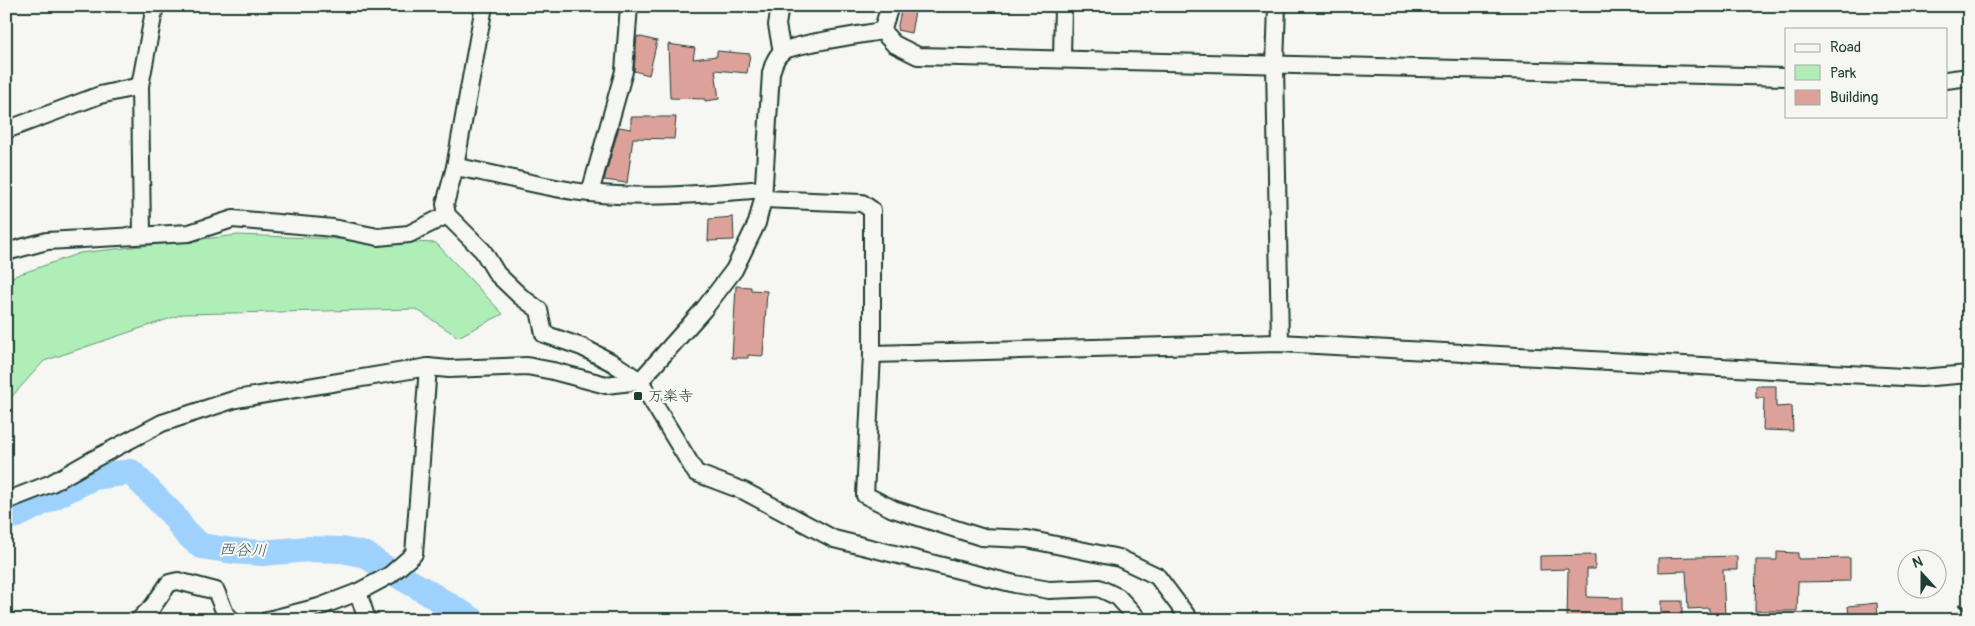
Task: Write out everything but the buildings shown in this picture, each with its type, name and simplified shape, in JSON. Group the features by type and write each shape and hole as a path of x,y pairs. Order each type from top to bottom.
{"street":[{"path":"142,234 140,86 155,6"},
{"path":"590,193 624,71 629,6"},
{"path":"780,6 777,25 782,52"},
{"path":"882,31 890,6"},
{"path":"1062,59 1063,6"},
{"path":"1276,6 1275,65 1280,343"},
{"path":"481,10 455,167 445,204 447,215 483,251 497,274 520,296 539,310 544,334 582,347 613,363 640,381 696,473 744,491 834,539 1015,584 1049,590 1099,588 1118,597 1140,620"},
{"path":"6,502 52,483 162,423 236,400 428,367 449,369 527,366 606,385 640,381 704,309 734,270 757,223 763,194 771,73 774,62 782,52 802,46 882,31"},
{"path":"882,31 894,44 918,56 1785,77"},
{"path":"1948,80 1969,77"},
{"path":"6,130 100,95 140,86"},
{"path":"455,167 590,193 677,196 763,194 862,203 872,210 872,354 865,495 893,509 981,537 1027,539 1119,558 1157,576 1190,620"},
{"path":"6,252 47,241 142,234 189,233 233,220 333,228 378,237 409,234 447,215"},
{"path":"872,354 1280,343 1920,378 1969,374"},
{"path":"268,620 319,607 358,592 390,576 414,554 428,367"},
{"path":"139,620 153,606 169,583 178,581 216,591 225,613 232,620"},
{"path":"358,592 367,620"}],"green space":[{"path":"238,235 436,243 503,314 458,337 416,309 183,314 44,361 6,403 6,279 80,253"}],"waterway":[{"name":"西谷川","path":"6,517 17,515 93,477 131,472 173,515 185,532 201,546 262,553 308,549 342,550 366,555 473,620"}],"railway":[{"path":"1960,605 1969,612"}],"place":[{"name":"万楽寺","path":"638,396"}]}
